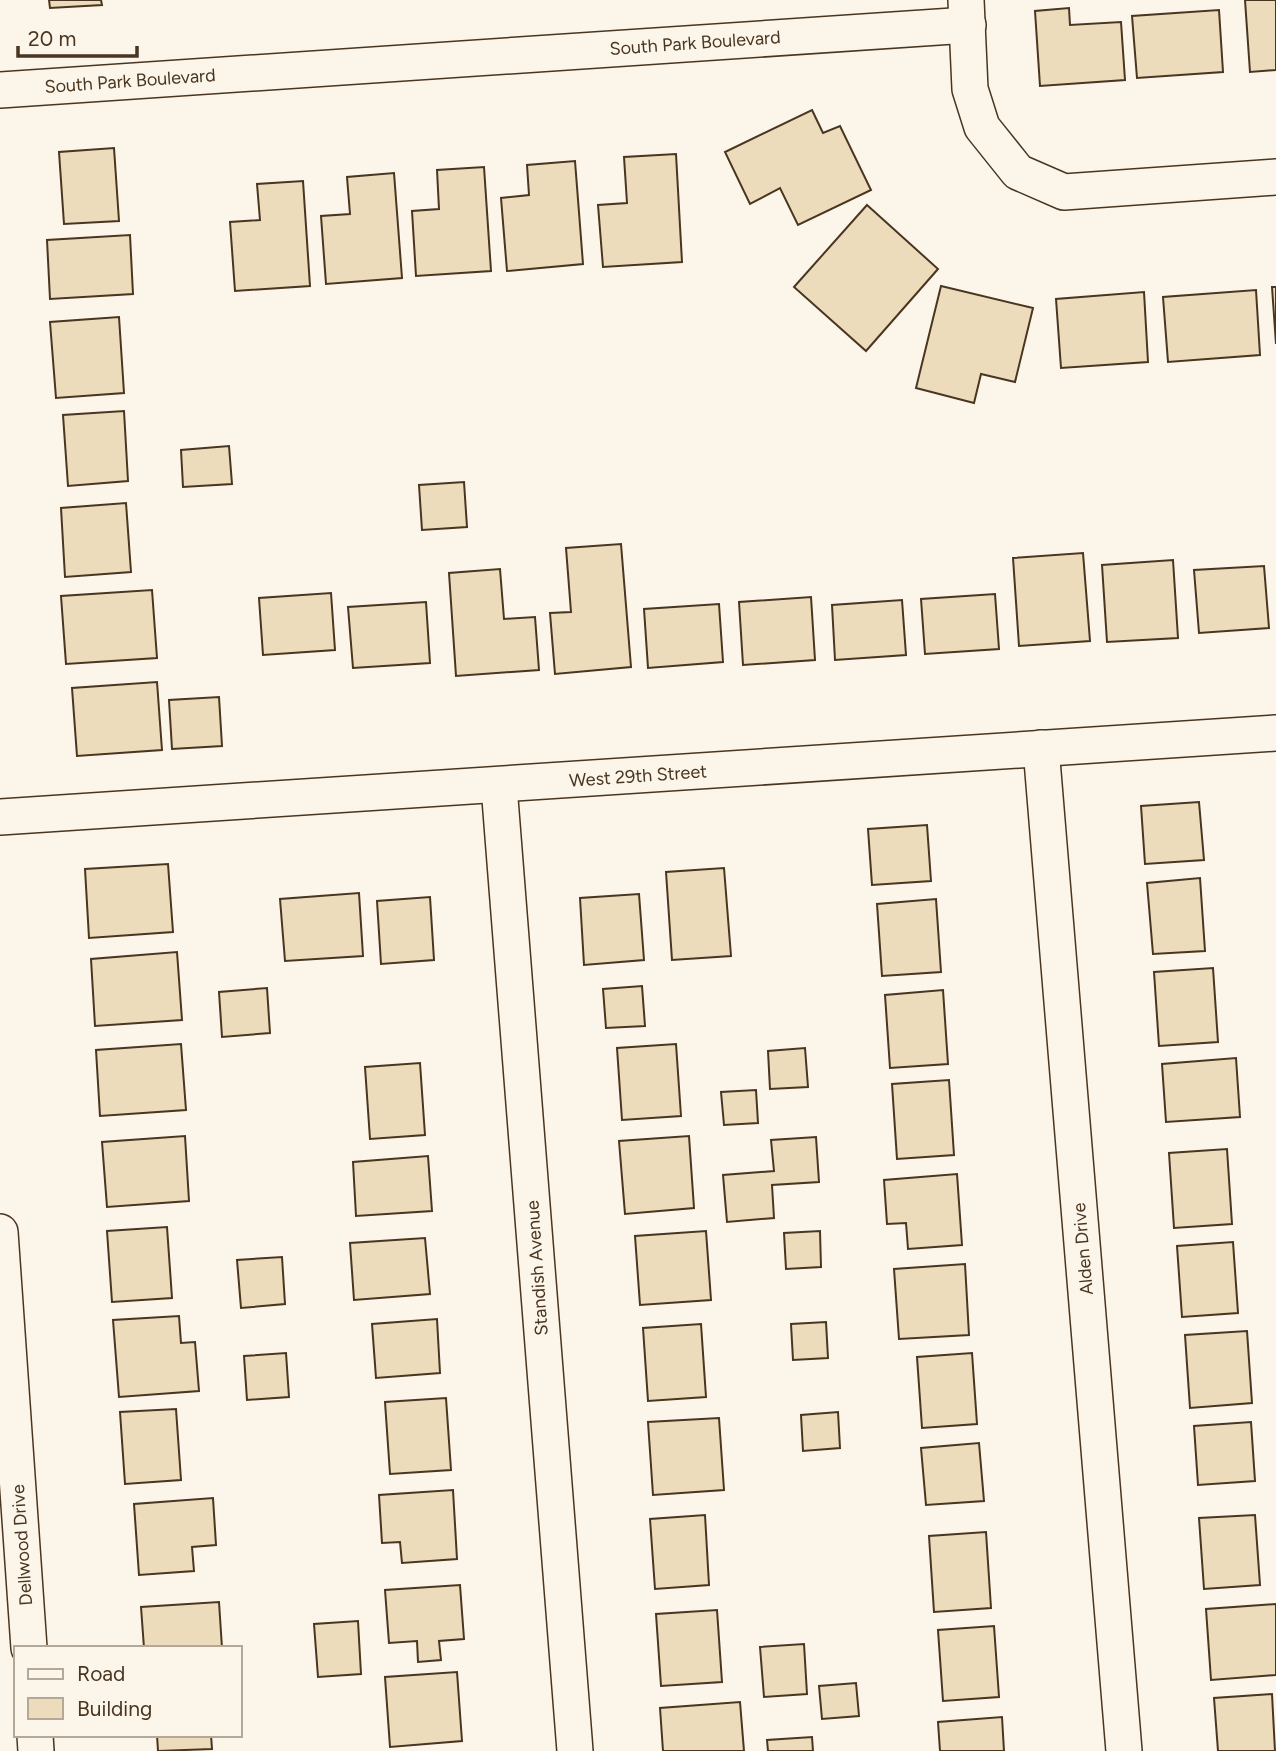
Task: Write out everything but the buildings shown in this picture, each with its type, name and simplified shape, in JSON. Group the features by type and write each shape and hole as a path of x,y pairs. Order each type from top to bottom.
{"street":[{"name":"South Park Boulevard","path":"0,90 967,12 970,89 982,127 1018,172 1064,192 1276,177"},
{"name":"West 29th Street","path":"0,817 1276,733"},
{"name":"Alden Drive","path":"1041,748 1124,1751"},
{"name":"Standish Avenue","path":"499,786 575,1751"},
{"name":"Dellwood Drive","path":"0,1232 29,1646"}]}
